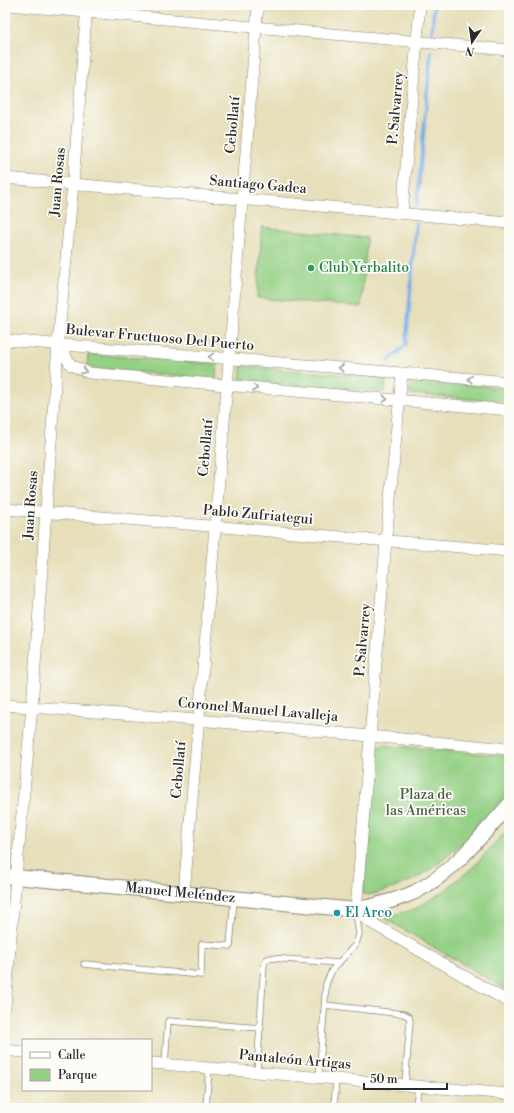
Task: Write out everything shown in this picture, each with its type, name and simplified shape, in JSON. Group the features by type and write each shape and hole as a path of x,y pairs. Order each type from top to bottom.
{"street":[{"path":"9,5 87,9 256,27 509,50"},
{"name":"Cebollatí","path":"184,893 258,5"},
{"name":"P. Salvarrey","path":"402,213 420,5"},
{"name":"Juan Rosas","path":"5,1007 10,877 32,707 58,344 87,9"},
{"name":"Santiago Gadea","path":"5,178 509,223"},
{"path":"5,340 58,344"},
{"name":"Bulevar Fructuoso Del Puerto","path":"58,344 509,382"},
{"name":"Bulevar Fructuoso Del Puerto","path":"58,344 71,364 89,373 509,410"},
{"name":"P. Salvarrey","path":"356,910 386,541 402,373"},
{"name":"Pablo Zufriategui","path":"5,509 509,551"},
{"name":"Coronel Manuel Lavalleja","path":"5,705 198,720 509,749"},
{"path":"356,910 387,902 414,892 443,875 467,852 509,805"},
{"name":"Manuel Meléndez","path":"10,877 234,897 356,910"},
{"path":"356,910 370,922 509,1002"},
{"path":"5,1050 22,1052"},
{"name":"Pantaleón Artigas","path":"152,1063 509,1094"}],"lane":[{"path":"84,964 201,975 202,944 230,946 234,897"},
{"path":"320,1078 326,984 328,976 332,970 352,950 358,939 359,934 356,910"},
{"path":"257,1072 264,964 267,959 339,963"},
{"path":"325,1005 404,1014 409,1017 410,1021 405,1085"},
{"path":"165,1064 168,1021 261,1028"},
{"path":"206,1108 209,1068"},
{"path":"334,1108 336,1079"},
{"path":"416,1108 418,1086"}],"green space":[{"name":"Club Yerbalito","path":"262,227 367,238 361,307 257,298"},
{"path":"88,354 217,364 216,379 87,368"},
{"path":"241,366 386,378 385,392 240,381"},
{"path":"411,380 509,388 509,402 410,394"},
{"name":"Plaza de las Américas","path":"383,745 509,756 509,792 468,837 438,864 403,884 366,895 363,894 377,748"},
{"name":"Plaza de las Américas","path":"509,828 509,991 384,918 415,909 443,892 473,867"}],"waterway":[{"path":"432,33 434,5"},
{"path":"417,204 431,52"},
{"path":"388,361 406,345 416,223"}],"place":[{"name":"Club Yerbalito","path":"311,268"},
{"name":"El Arco","path":"337,913"}]}
